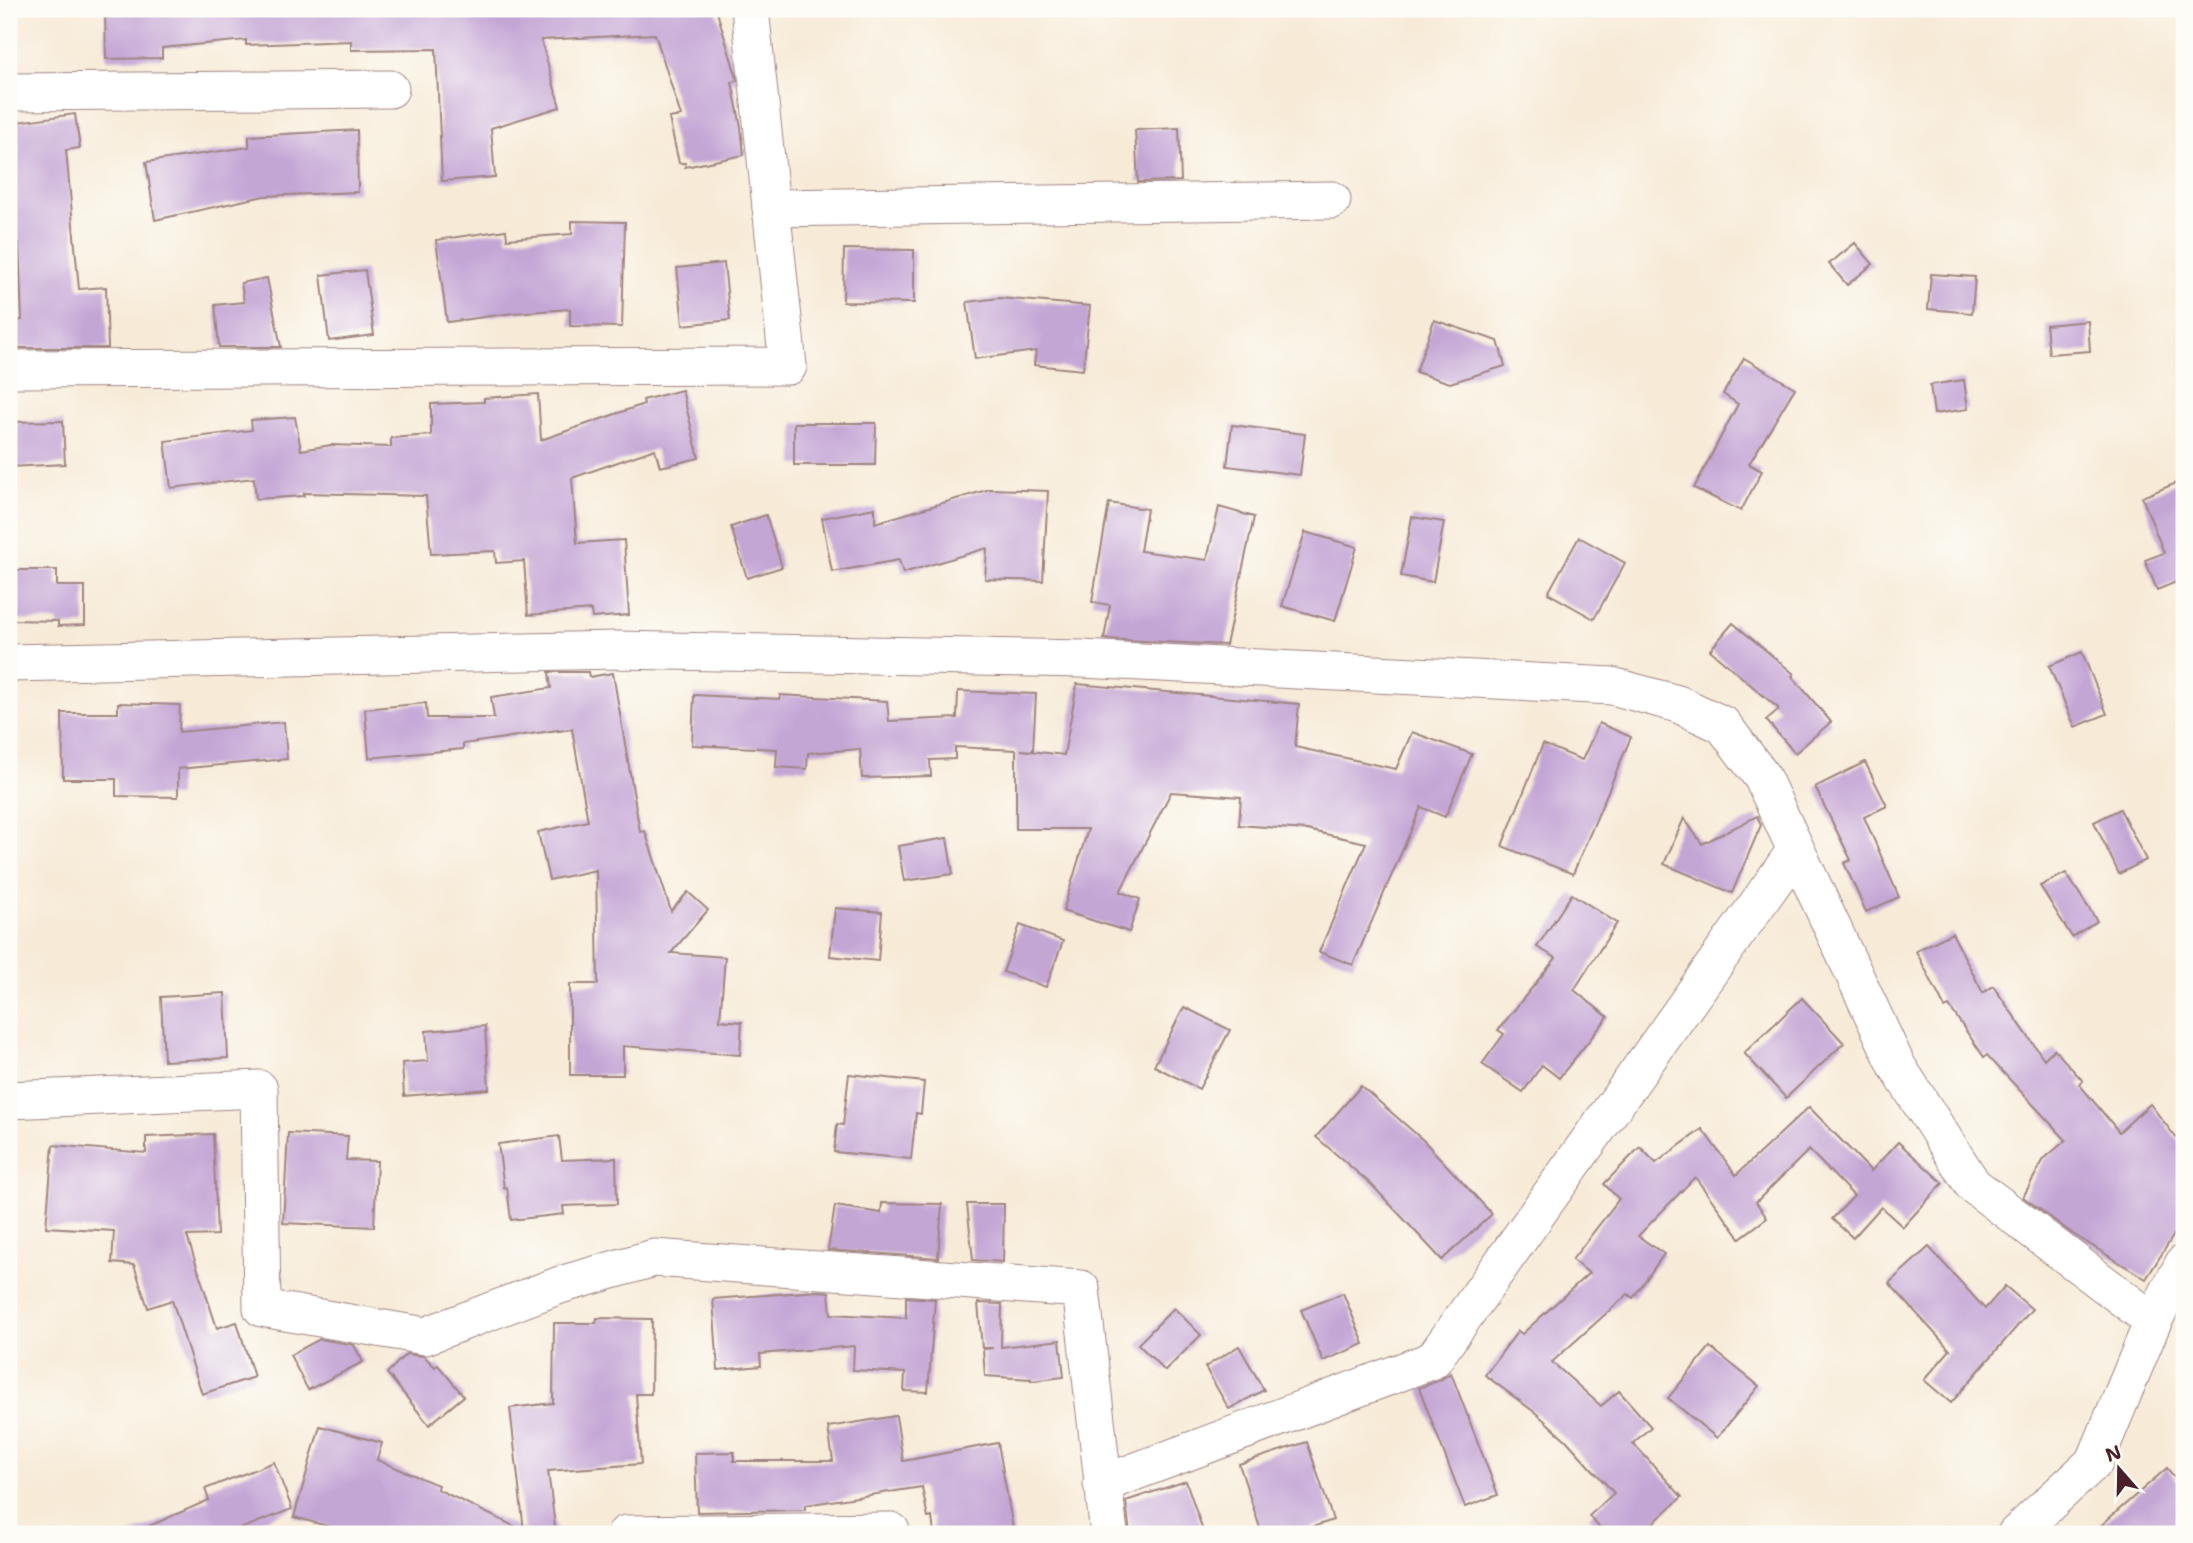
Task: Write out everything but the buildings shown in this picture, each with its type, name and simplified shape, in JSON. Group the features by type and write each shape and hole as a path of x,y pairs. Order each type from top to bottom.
{"street":[{"path":"9,369 788,366 750,9"},
{"path":"9,92 390,89"},
{"path":"771,208 1332,200"},
{"path":"9,663 630,650 1082,659 1612,685 1678,704 1723,725 1762,777 1897,1066 1973,1185 2153,1321"},
{"path":"1102,1484 1433,1360 1796,850"},
{"path":"9,1100 259,1089 262,1308 310,1317 425,1336 560,1285 654,1258 1082,1289 1109,1534"},
{"path":"2016,1534 2095,1461 2153,1321 2184,1263"},
{"path":"626,1534 891,1531"}]}
